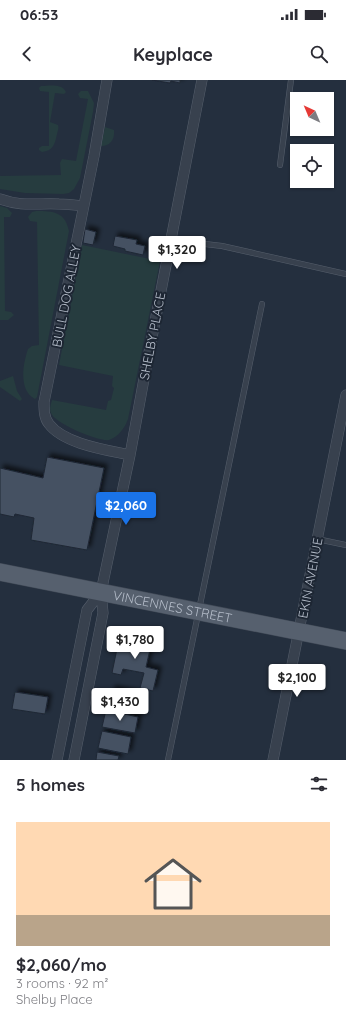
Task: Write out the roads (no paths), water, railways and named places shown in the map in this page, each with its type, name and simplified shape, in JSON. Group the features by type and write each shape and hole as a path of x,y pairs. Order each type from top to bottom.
{"main road":[{"name":"VINCENNES STREET","path":"0,572 346,641"}],"street":[{"name":"BULL DOG ALLEY","path":"107,80 84,206 44,402 44,413 48,423 56,431 64,435 104,451 130,455"},
{"name":"SHELBY PLACE","path":"74,760 103,613 101,592 130,455 202,80"},
{"path":"0,199 25,205 58,204 84,206"},
{"name":"EKIN AVENUE","path":"273,760 346,395"},
{"name":"SHELBY PLACE","path":"57,760 86,610 101,592"}],"lane":[{"path":"280,165 291,80"},
{"path":"171,240 222,246 346,274"},
{"path":"168,760 262,304"},
{"path":"317,539 346,545"}]}
